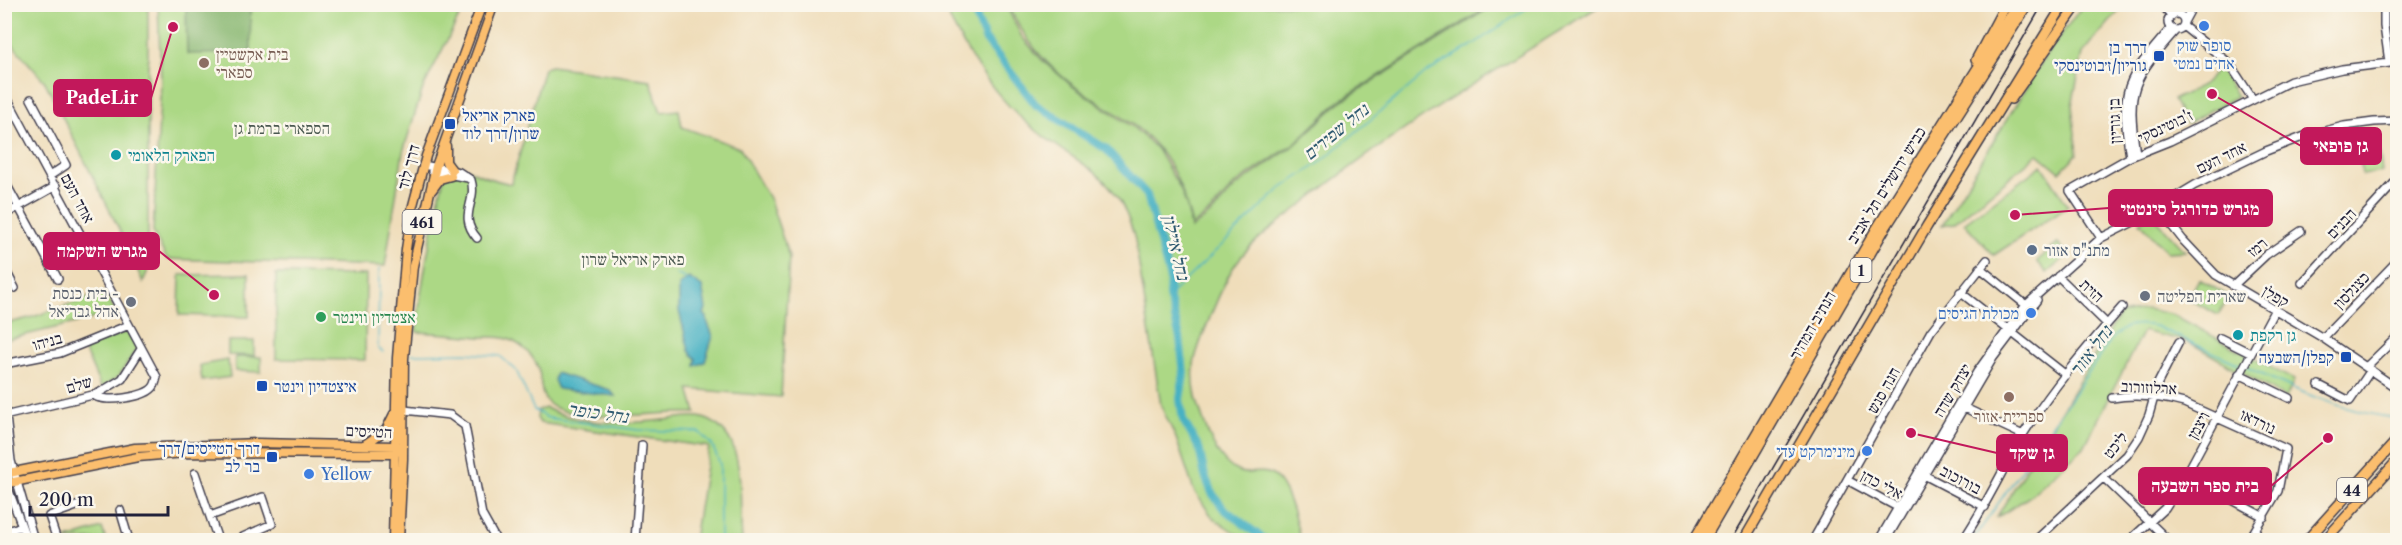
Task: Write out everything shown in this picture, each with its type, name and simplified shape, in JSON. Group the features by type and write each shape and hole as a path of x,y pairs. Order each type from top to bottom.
{"highway":[{"path":"1929,144 2006,4"},
{"name":"כביש ירושלים תל אביב","path":"1694,540 1854,266 2018,4"},
{"name":"הנתיב המהיר","path":"1704,540 1891,218 2028,4"},
{"name":"1","path":"1744,540 1972,152 2064,4"},
{"path":"1972,152 2078,4"},
{"name":"44","path":"2307,540 2397,439"},
{"name":"44","path":"2325,540 2397,460"}],"main road":[{"name":"דרך לוד","path":"400,407 399,327 406,249 423,165 482,4"},
{"name":"דרך לוד","path":"398,450 409,297 428,196 446,134 494,4"},
{"path":"428,196 440,179 452,173 445,158 446,134"},
{"path":"363,446 386,430 400,407"},
{"name":"הטייסים","path":"8,479 135,448 256,443 363,446 398,450"},
{"name":"הטייסים","path":"8,479 138,457 185,453 379,454 398,450"},
{"name":"461","path":"393,540 398,450"},
{"name":"461","path":"398,450 399,540"},
{"path":"379,454 388,459 395,474"}],"street":[{"path":"2160,4 2175,15 2178,26"},
{"path":"2190,4 2168,22 2178,26 2229,63 2252,99"},
{"name":"בן גוריון","path":"2133,155 2124,112 2127,88 2139,65 2197,4"},
{"path":"2384,4 2384,26 2389,62"},
{"name":"ז'בוטינסקי","path":"2101,238 2070,191 2133,155 2170,141 2291,81 2342,69 2397,62"},
{"name":"אחד העם","path":"4,92 51,175 157,376 154,386 148,392 118,398 97,399 93,395"},
{"path":"31,99 66,165 51,175"},
{"name":"אחד העם","path":"2101,238 2219,172 2266,151 2305,136 2364,123 2397,121"},
{"path":"423,165 470,179 472,188 467,216 470,230 477,238"},
{"name":"הבנים","path":"2302,283 2397,179"},
{"path":"4,180 58,279"},
{"path":"4,215 56,186"},
{"name":"קפלן","path":"2157,207 2216,275 2323,338 2397,389"},
{"name":"רמז","path":"2233,286 2266,255 2301,231"},
{"name":"יצחק שדה","path":"1884,540 1977,372 2041,293 2101,238"},
{"name":"חנה סנש","path":"1813,540 1931,332 1987,260"},
{"name":"כצנלסון","path":"2323,338 2397,260"},
{"path":"4,267 15,288"},
{"path":"1980,268 2026,304"},
{"name":"הזית","path":"2058,276 2107,324"},
{"path":"1960,292 2066,375"},
{"name":"יצחק שדה","path":"1901,509 1965,408 2026,304 2041,293"},
{"path":"1963,540 1985,507 2023,435 2066,375 2122,306"},
{"name":"ויצמן","path":"2130,540 2164,508 2186,475 2274,310"},
{"name":"בניהו","path":"4,364 60,353 129,326"},
{"path":"2319,385 2350,401 2368,368 2397,336"},
{"path":"2220,338 2250,353"},
{"name":"ליכט","path":"2036,540 2127,455 2139,437 2158,383 2179,342"},
{"name":"שלם","path":"5,416 93,395 122,379 141,349"},
{"path":"2240,372 2289,398"},
{"name":"ארלוזורוב","path":"2112,398 2126,396 2169,399 2218,417"},
{"path":"4,398 7,409 5,416 8,479 27,540"},
{"path":"400,407 450,415 465,426 482,515 496,540"},
{"path":"1965,408 2023,435"},
{"name":"נורדאו","path":"2218,417 2286,449 2278,491 2264,517"},
{"path":"635,540 642,445"},
{"path":"195,473 218,540"},
{"name":"בורוכוב","path":"1924,475 1985,507"},
{"path":"2186,475 2264,517 2249,540"},
{"path":"2104,478 2168,540"},
{"path":"8,479 34,540"},
{"name":"אלי כהן","path":"1847,480 1901,509"},
{"path":"210,516 263,497 272,524 252,538 236,540"},
{"path":"57,540 49,516 82,504"},
{"path":"120,510 129,540"},
{"path":"4,532 22,526"},
{"path":"350,540 357,540"}],"green space":[{"name":"הפארק הלאומי","path":"5,4 148,5 148,270 143,282 45,82 5,36"},
{"name":"הספארי ברמת גן","path":"158,5 465,5 423,88 403,152 385,266 167,259 153,232 161,81"},
{"path":"186,5 250,5 251,53 187,54"},
{"path":"943,5 1006,5 1022,37 1042,60 1072,86 1134,128 1157,149 1180,188 1187,207 1191,229 1213,212 1235,187 1296,144 1340,102 1494,5 1601,5 1449,100 1338,176 1265,233 1247,250 1233,268 1199,345 1194,365 1196,397 1210,438 1221,457 1237,471 1268,473 1280,483 1290,502 1300,540 1246,540 1213,518 1194,491 1176,438 1161,406 1135,240 1119,200 1098,175 1038,132 1008,105 971,58"},
{"path":"1008,5 1491,5 1339,101 1295,143 1234,185 1212,210 1192,226 1179,185 1170,165 1157,147 1138,129 1084,93 1052,67 1028,39"},
{"path":"2083,5 2124,5 2083,53 2072,105 2077,154 2060,172 2038,154 1954,223 1942,225 2047,54"},
{"name":"פארק אריאל שרון","path":"551,66 650,80 661,112 679,110 682,127 740,148 770,200 789,257 781,397 689,389 696,413 604,416 568,412 549,404 543,396 539,371 534,360 527,351 513,341 498,337 416,332 430,240 451,150 453,160 458,165 487,178 511,184 544,68"},
{"path":"2218,67 2237,96 2186,124 2173,100 2206,83"},
{"path":"2379,148 2382,172 2362,175 2359,151"},
{"path":"2042,165 2068,206 1994,255 1964,223"},
{"path":"2151,214 2185,251 2167,252 2140,222"},
{"path":"2058,243 2068,255 2047,273 2037,261"},
{"path":"249,274 249,317 179,315 180,275"},
{"name":"אצטדיון ווינטר","path":"276,274 366,275 365,360 276,359"},
{"path":"2199,279 2229,296 2218,315 2188,299"},
{"path":"105,292 116,313 5,340 5,324 33,317"},
{"path":"2147,309 2174,315 2294,380 2286,398 2189,342 2143,331 2084,447 2029,497 1996,518 2120,314"},
{"path":"127,331 137,348 119,376 101,388 84,349"},
{"path":"228,341 254,341 254,356 228,355"},
{"path":"235,357 261,357 261,372 235,371"},
{"path":"228,360 230,377 202,381 200,365"},
{"path":"546,408 589,421 635,422 690,417 706,419 714,423 727,436 736,455 740,479 742,540 694,540 709,447 540,423 537,418 538,410"},
{"path":"102,528 106,540 64,540"}],"water":[{"path":"689,278 702,287 706,309 704,314 713,336 705,362 695,366 696,359 689,351 679,311 679,285"},
{"path":"556,373 610,390 615,396 558,389 554,380"}],"waterway":[{"name":"נחל איילון","path":"971,4 985,39 1036,105 1106,149 1147,195 1170,279 1169,296 1180,338 1184,374 1180,399 1183,420 1199,448 1205,476 1212,493 1224,509 1265,540"},
{"name":"נחל שפירים","path":"1169,296 1279,190 1318,164 1426,73 1533,4"},
{"name":"נחל כופר","path":"379,269 378,348 383,352"},
{"path":"676,274 686,279"},
{"name":"נחל אזור","path":"1973,540 2110,341 2120,331 2141,324 2155,326 2241,365"},
{"name":"נחל כופר","path":"412,354 467,353 500,356 516,370 534,410 548,418 638,430 699,432 712,445 720,464 720,540"},
{"name":"נחל אזור","path":"2246,367 2339,405 2398,418"}],"railway":[{"path":"1731,540 2043,4"}],"place":[{"name":"סופר שוק אחים נמטי","path":"2204,26"},
{"name":"PadeLir","path":"173,27"},
{"name":"דרך בן גוריון/ז׳בוטינסקי","path":"2159,56"},
{"name":"בית אקשטיין ספארי","path":"204,63"},
{"name":"גן פופאי","path":"2212,94"},
{"name":"פארק אריאל שרון/דרך לוד","path":"450,124"},
{"name":"הפארק הלאומי","path":"116,155"},
{"name":"מגרש כדורגל סינטטי","path":"2015,215"},
{"name":"מתנ\"ס אזור","path":"2032,250"},
{"name":"מגרש השקמה","path":"214,295"},
{"name":"שארית הפליטה","path":"2145,296"},
{"name":"בית כנסת - אהל גבריאל","path":"131,302"},
{"name":"מכולת הגיסים","path":"2031,313"},
{"name":"אצטדיון ווינטר","path":"321,317"},
{"name":"גן רקפת","path":"2238,335"},
{"name":"קפלן/השבעה","path":"2346,357"},
{"name":"איצטדיון וינטר","path":"262,386"},
{"name":"ספריית אזור","path":"2009,397"},
{"name":"גן שקד","path":"1911,433"},
{"name":"בית ספר השבעה","path":"2328,438"},
{"name":"מינימרקט עדי","path":"1867,451"},
{"name":"דרך הטייסים/דרך בר לב","path":"272,457"},
{"name":"Yellow","path":"309,474"}]}
